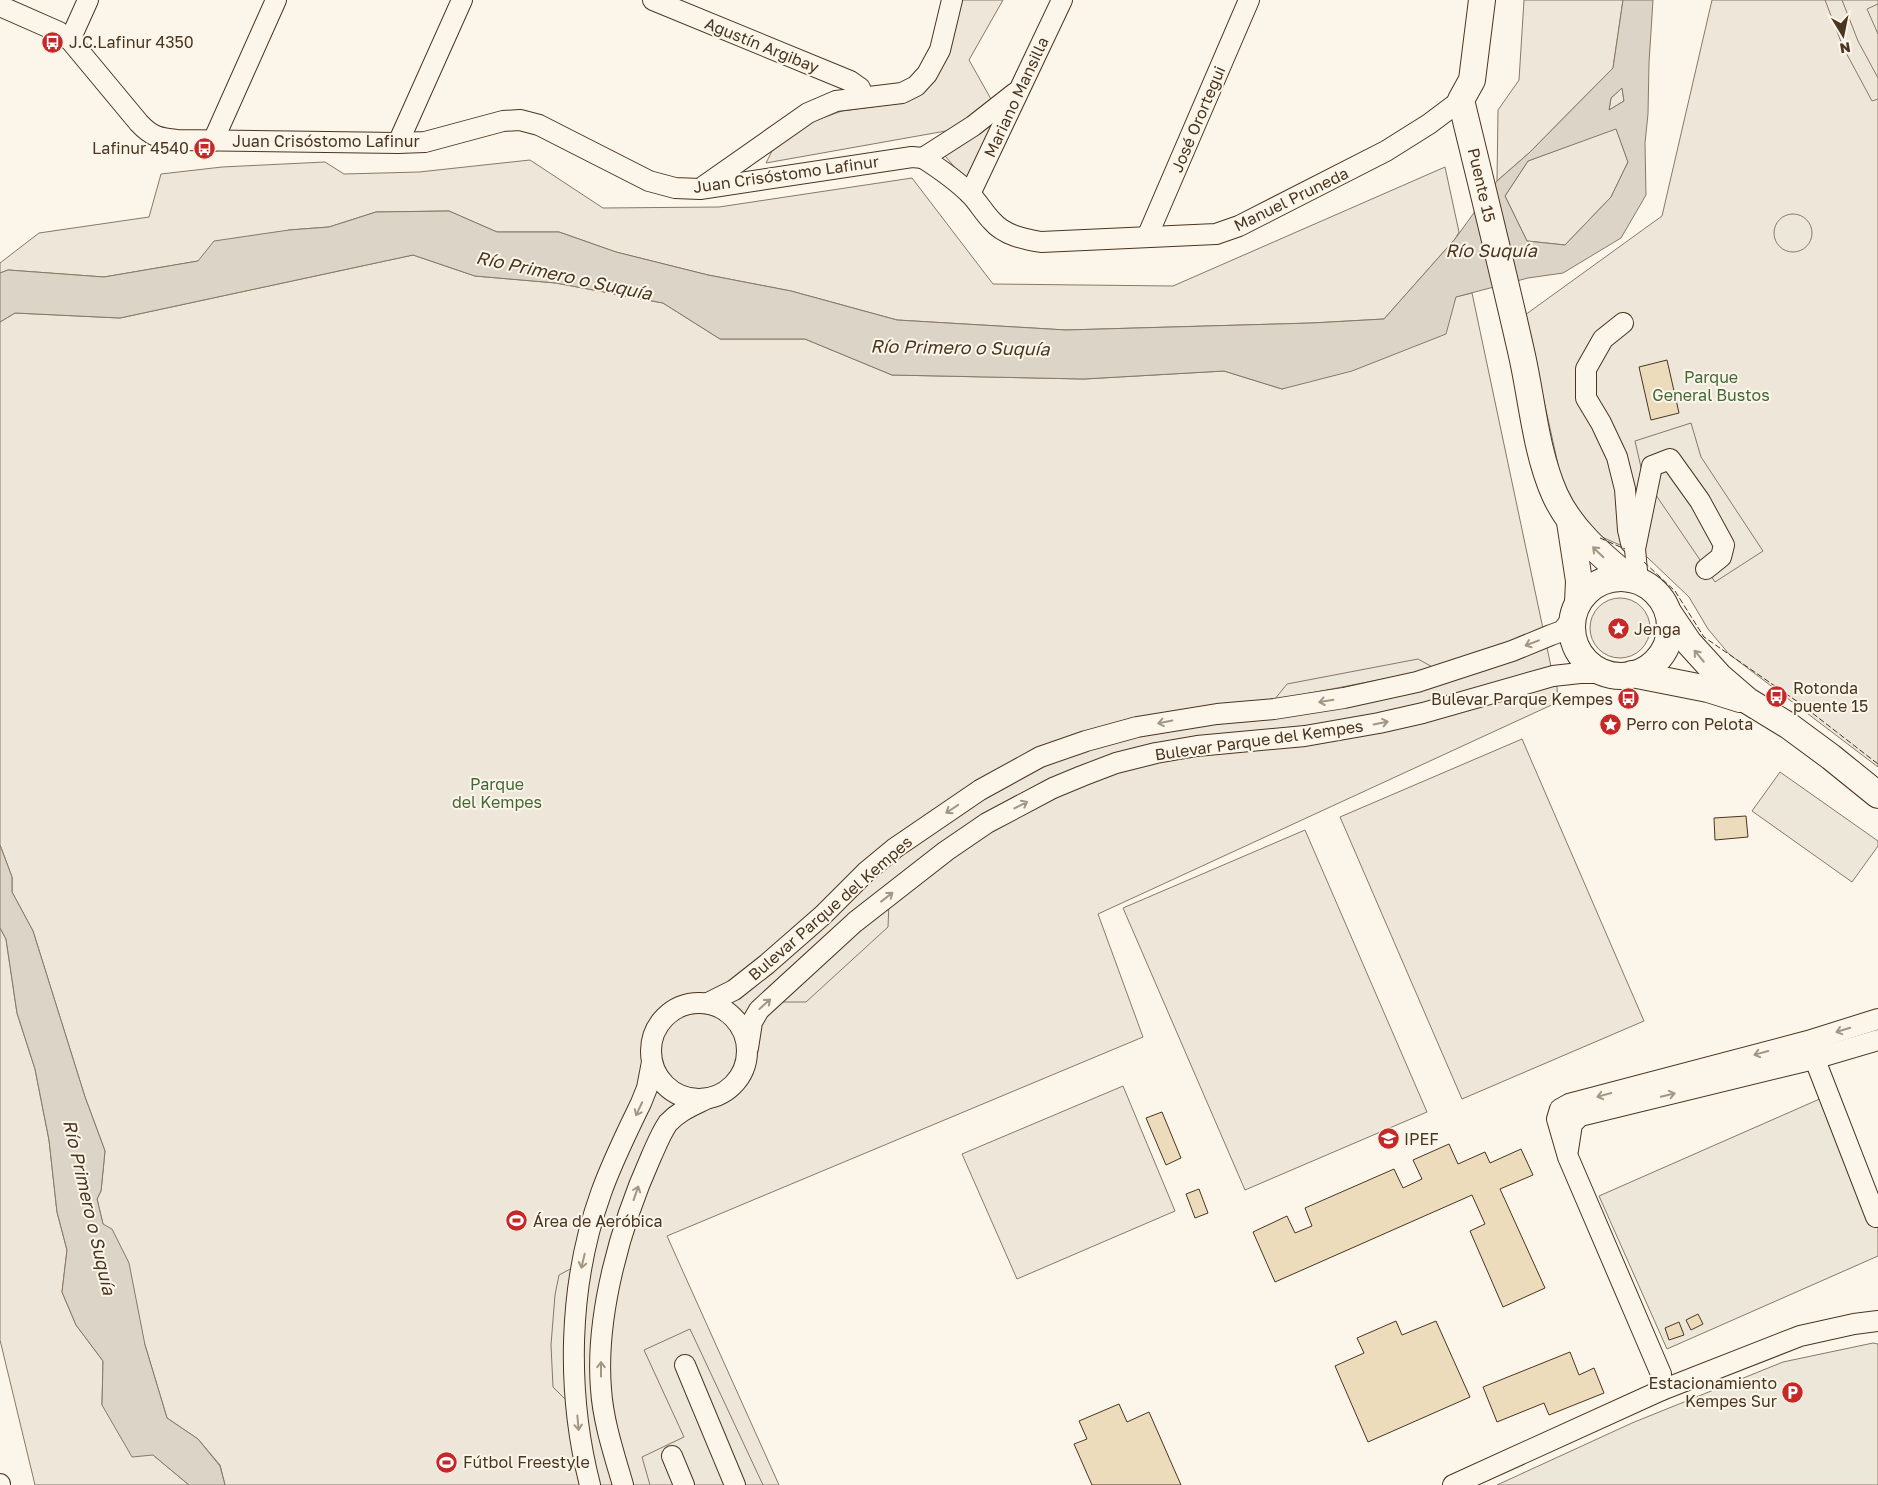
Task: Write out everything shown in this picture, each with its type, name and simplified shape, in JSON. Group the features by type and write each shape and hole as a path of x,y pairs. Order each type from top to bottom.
{"main road":[{"path":"1461,100 1472,80 1482,0"},
{"name":"Puente 15","path":"1461,100 1522,351 1540,448 1555,495 1569,520"},
{"path":"1569,520 1587,541 1634,580 1652,590 1702,660 1748,701 1789,726 1878,795"},
{"path":"1569,520 1579,581 1573,635 1578,651 1591,666 1614,675 1640,672 1654,663 1667,643 1670,627 1667,611"},
{"path":"1576,610 1588,591 1600,583 1615,579 1634,580"},
{"path":"1632,674 1708,689 1748,701"}],"street":[{"path":"70,40 88,0"},
{"path":"212,141 276,0"},
{"path":"398,143 462,0"},
{"name":"Agustín Argibay","path":"653,0 850,81 860,88 863,97"},
{"path":"700,189 808,113 836,101 902,93 916,86 927,74 940,50 952,0"},
{"name":"Mariano Mansilla","path":"970,194 1062,0"},
{"name":"José Orortegui","path":"1147,237 1249,0"},
{"name":"Juan Crisóstomo Lafinur","path":"0,6 59,32 70,40 147,131 158,138 212,141 425,142 503,121 520,120 544,127 648,181 675,188 700,189 912,157 924,158"},
{"path":"924,158 973,126 1019,90"},
{"name":"Manuel Pruneda","path":"924,158 948,174 970,194 992,222 1008,234 1024,239 1041,242 1216,234 1239,226 1386,151 1429,124 1461,100"},
{"path":"1622,323 1602,339 1586,369 1586,398 1601,423 1616,457 1625,489 1629,537 1635,549"},
{"path":"1634,580 1635,549 1652,466 1670,459 1700,500 1724,545 1721,557 1706,569"},
{"name":"Bulevar Parque del Kempes","path":"708,1003 734,990 768,964 823,915 866,872 895,848 980,790 1040,757 1086,741 1137,727 1208,715 1274,709 1344,698 1418,682 1512,651 1562,630 1576,610"},
{"name":"Bulevar Parque del Kempes","path":"748,1048 752,1022 758,1010 855,922 946,851 987,822 1053,788 1116,763 1156,753 1197,746 1305,736 1379,723 1424,713 1553,676 1605,673"},
{"path":"623,1485 613,1452 601,1390 601,1358 607,1296 636,1190 663,1131 680,1112 706,1099 720,1095 732,1087 741,1076 747,1062 748,1048 744,1032 736,1019 723,1009 708,1003 692,1003 677,1008 664,1018 655,1031 650,1046 652,1062 657,1076 666,1087 678,1095 692,1099 706,1099"},
{"path":"1811,1050 1878,1019"},
{"path":"1662,1390 1662,1374 1568,1157 1572,1124 1580,1116 1811,1050 1878,1040"},
{"path":"1811,1050 1876,1217"},
{"path":"590,1485 578,1429 574,1361 580,1274 601,1194 647,1088 652,1062"},
{"path":"1452,1485 1662,1390 1800,1336 1854,1324 1878,1321"},
{"path":"685,1366 735,1485"},
{"path":"672,1456 684,1485"}],"green space":[{"path":"958,0 1003,0 969,60 996,108 957,129 766,163 774,147 808,123 842,111 893,104 923,89"},
{"path":"1524,0 1623,0 1613,68 1529,153 1497,181 1498,110 1519,80"},
{"name":"Parque General Bustos","path":"1712,0 1878,0 1878,767 1729,654 1708,629 1689,597 1647,557 1602,537 1580,517 1561,478 1525,315 1662,216"},
{"path":"1622,88 1624,101 1609,110 1611,98"},
{"path":"1005,107 968,183 940,150"},
{"path":"1616,128 1628,162 1611,197 1565,245 1527,241 1505,196 1528,161"},
{"path":"530,160 603,208 719,207 912,178 993,284 1173,286 1445,167 1459,232 1455,239 1384,319 1312,323 1066,330 897,320 791,291 708,275 616,252 559,232 497,232 449,211 376,212 329,227 289,230 198,261 104,277 8,270 0,273 0,263 39,233 149,217 161,174 222,167 325,162 344,174 419,172"},
{"name":"Parque del Kempes","path":"413,255 475,276 556,283 663,303 720,339 805,339 892,375 1084,379 1224,371 1282,389 1455,297 1472,293 1553,676 1557,687 1558,702 1098,914 1143,1037 667,1236 779,1485 225,1485 220,1465 198,1439 167,1418 145,1345 103,1224 97,1199 101,1191 105,1151 85,1097 33,931 12,892 12,877 0,845 0,322 15,313 120,318"},
{"path":"1614,598 1626,598 1637,603 1645,611 1650,622 1648,640 1637,653 1626,658 1614,658 1603,653 1595,645 1590,634 1590,622 1595,611 1603,603"},
{"path":"1522,739 1644,1021 1462,1099 1340,817"},
{"path":"1305,830 1427,1112 1245,1190 1123,908"},
{"path":"0,928 6,939 17,1013 35,1069 49,1140 57,1212 67,1250 62,1292 76,1325 103,1361 102,1405 153,1455 189,1485 35,1485 0,1340"},
{"path":"1123,1086 1175,1211 1017,1279 962,1154"}],"shaded area":[{"path":"1825,0 1842,0 1858,41 1878,78 1878,99 1872,101 1843,47"},
{"path":"1878,4 1878,34 1867,9"},
{"path":"1793,214 1806,220 1812,233 1806,246 1793,252 1780,246 1774,233 1780,220"},
{"path":"1691,423 1701,457 1763,551 1715,582 1643,476 1635,441"},
{"path":"1418,659 1436,669 1274,700 1287,684"},
{"path":"1780,772 1878,841 1878,846 1852,882 1752,811"},
{"path":"889,902 888,927 806,1002 780,1002"},
{"path":"1831,1094 1878,1201 1878,1256 1667,1349 1599,1196"},
{"path":"574,1267 567,1401 553,1387 551,1345 555,1295 559,1275"},
{"path":"690,1329 763,1485 650,1485 642,1457 684,1437 644,1350"},
{"name":"Estacionamiento Kempes Sur","path":"1873,1343 1878,1344 1878,1485 1497,1485 1632,1423 1783,1362"}],"water":[{"name":"Río Suquía","path":"1623,0 1653,0 1645,143 1646,195 1621,238 1563,273 1528,278 1456,297 1446,334 1352,371 1282,389 1224,371 1084,379 892,375 805,339 720,339 663,303 556,283 475,276 413,255 120,318 15,313 0,322 0,273 8,270 104,277 198,261 214,241 289,230 329,227 376,212 449,211 497,232 559,232 616,252 708,275 791,291 897,320 1066,330 1312,323 1384,319 1455,239 1497,181 1529,153 1613,68","holes":["1622,88 1624,101 1609,110 1611,98","1616,129 1628,162 1611,197 1565,245 1527,241 1505,196 1528,161"]},
{"name":"Río Primero o Suquía","path":"0,845 12,877 12,892 33,931 85,1097 105,1151 101,1191 97,1199 103,1224 112,1229 129,1263 145,1345 167,1418 198,1439 220,1466 225,1485 189,1485 153,1455 132,1457 102,1405 103,1361 76,1325 62,1292 67,1250 57,1212 49,1140 35,1069 17,1013 6,939 0,928"}],"building":[{"path":"1667,360 1679,413 1651,420 1639,367"},
{"path":"1746,816 1748,837 1715,840 1714,818"},
{"path":"1162,1112 1181,1158 1166,1165 1146,1118"},
{"path":"1449,1144 1458,1164 1485,1152 1490,1163 1521,1149 1533,1175 1500,1189 1545,1288 1503,1307 1470,1231 1485,1224 1472,1195 1275,1282 1253,1232 1287,1216 1295,1233 1312,1226 1305,1208 1394,1169 1403,1188 1422,1179 1413,1160"},
{"path":"1199,1189 1208,1213 1195,1218 1186,1194"},
{"path":"1698,1314 1703,1324 1691,1330 1686,1320"},
{"path":"1396,1321 1402,1335 1436,1321 1470,1397 1368,1442 1335,1366 1364,1353 1357,1338"},
{"path":"1679,1322 1684,1335 1669,1340 1665,1328"},
{"path":"1570,1352 1579,1375 1594,1368 1604,1393 1549,1415 1544,1403 1497,1422 1483,1387"},
{"path":"1119,1404 1127,1422 1149,1412 1181,1485 1092,1485 1074,1444 1087,1439 1079,1421"}],"fence":[{"path":"1600,538 1625,549"},
{"path":"1644,562 1675,591 1704,637 1798,702 1878,764"}],"place":[{"name":"J.C.Lafinur 4350","path":"53,42"},
{"name":"Lafinur 4540","path":"205,148"},
{"name":"Jenga","path":"1618,629"},
{"name":"Rotonda puente 15","path":"1777,697"},
{"name":"Bulevar Parque Kempes","path":"1629,699"},
{"name":"Perro con Pelota","path":"1610,724"},
{"name":"IPEF","path":"1388,1139"},
{"name":"Área de Aeróbica","path":"517,1221"},
{"name":"Estacionamiento Kempes Sur","path":"1793,1392"},
{"name":"Fútbol Freestyle","path":"447,1462"}]}
